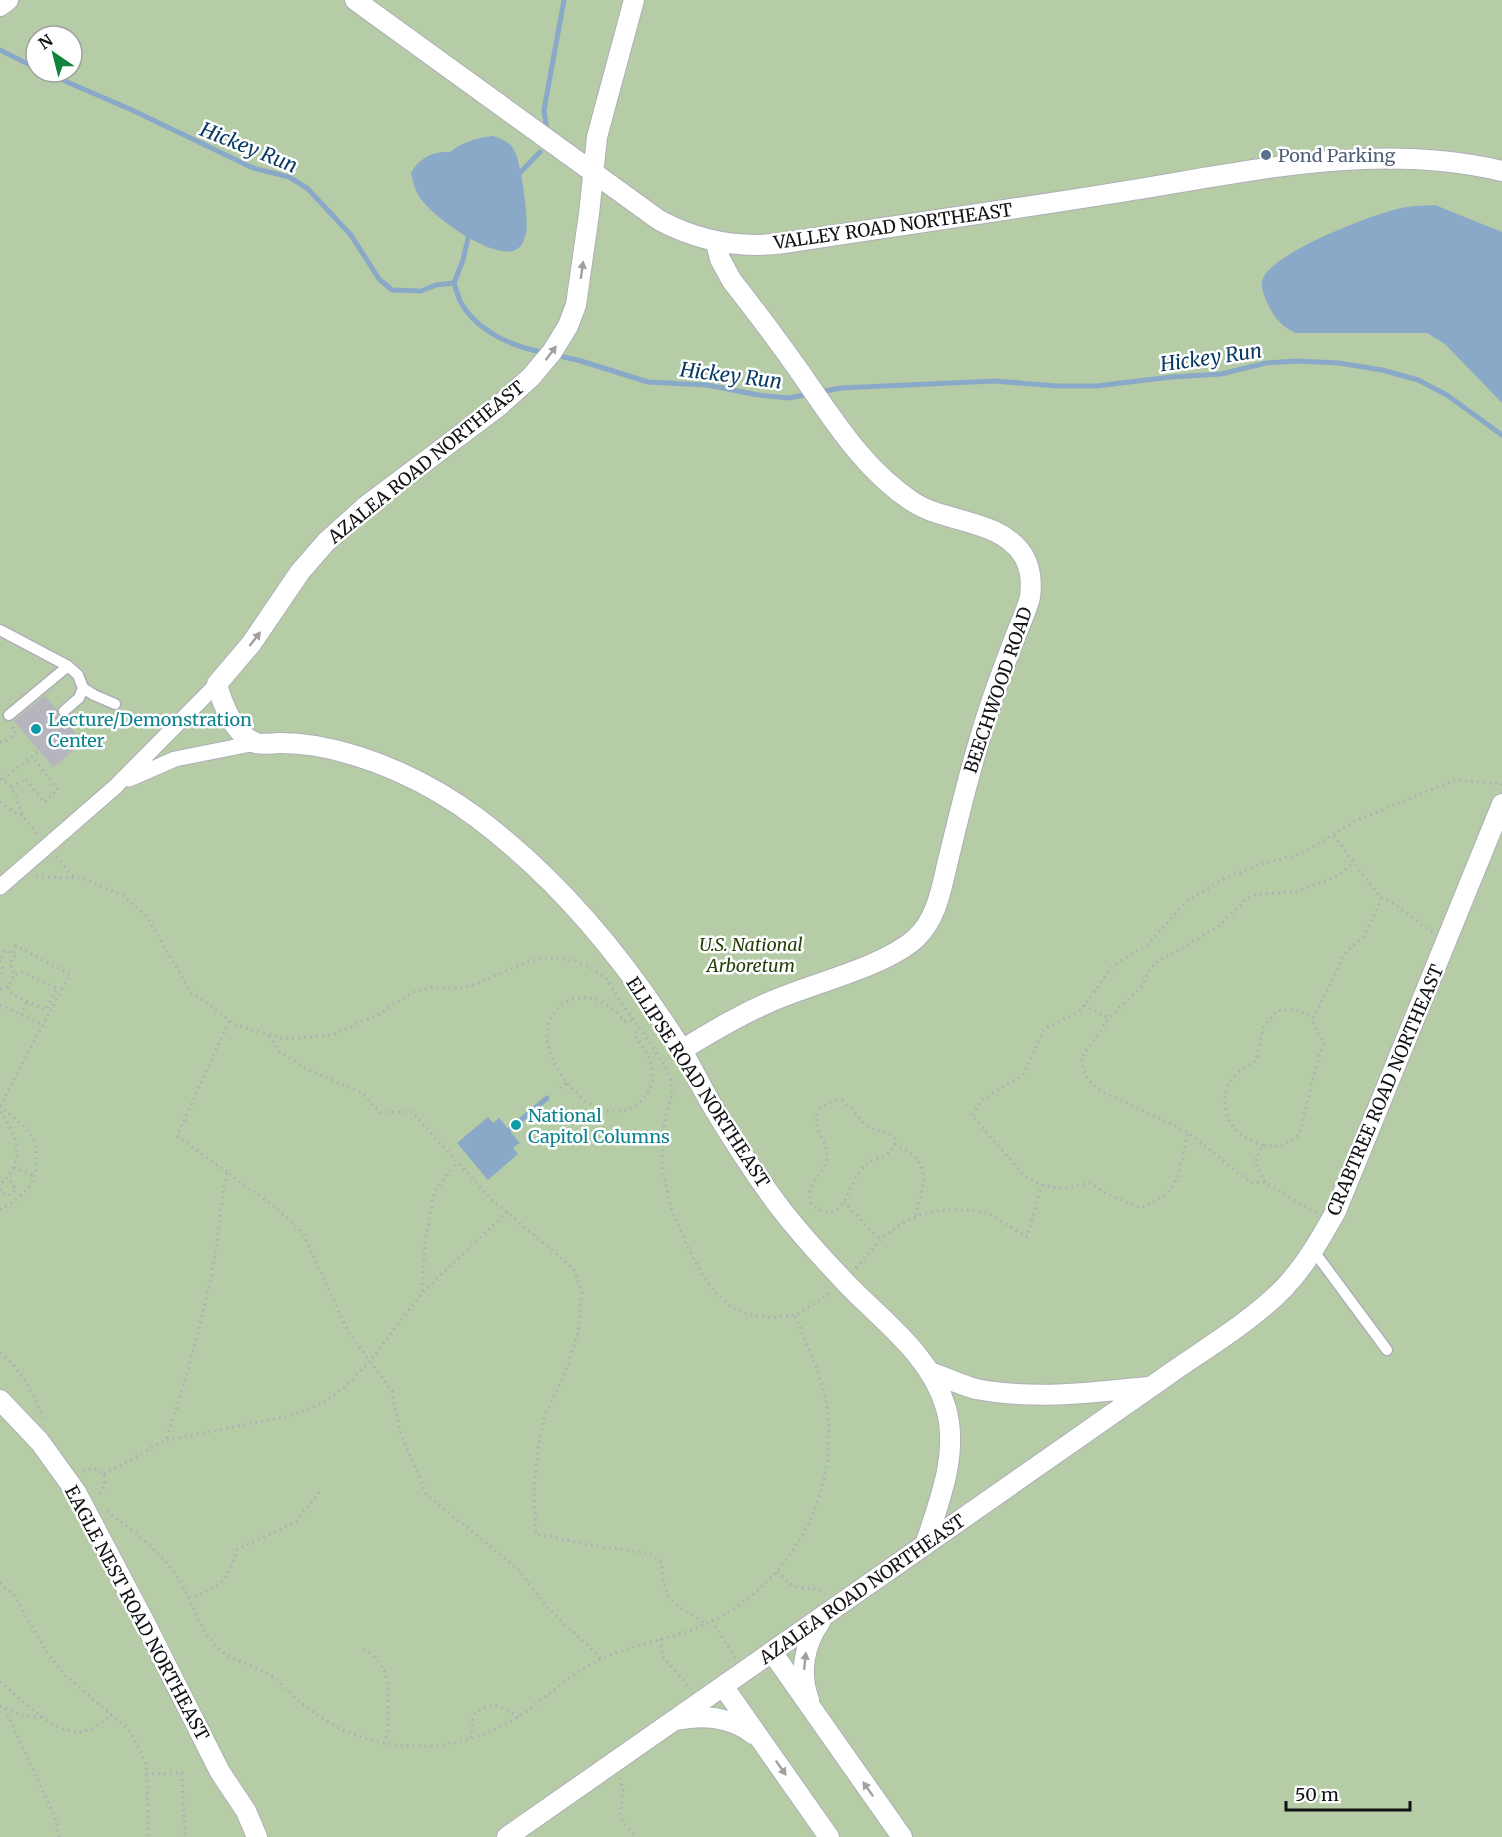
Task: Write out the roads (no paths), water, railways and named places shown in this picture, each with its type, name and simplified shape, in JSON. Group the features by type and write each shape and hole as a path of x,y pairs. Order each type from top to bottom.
{"street":[{"path":"0,6 8,0"},
{"name":"VALLEY ROAD NORTHEAST","path":"355,0 659,220 681,231 716,242 741,245 784,243 1122,192 1240,171 1345,159 1431,160 1502,171"},
{"name":"AZALEA ROAD NORTHEAST","path":"0,887 115,787 217,684 263,628 300,572 326,542 366,506 499,406 531,377 552,352 568,326 579,295 597,137 634,0"},
{"name":"BEECHWOOD ROAD","path":"682,1050 756,1008 892,954 916,938 926,927 941,890 962,802 991,702 1028,605 1031,587 1030,570 1014,544 997,533 938,514 909,500 869,465 829,415 724,268 716,242"},
{"path":"217,684 221,702 227,714 255,743"},
{"name":"ELLIPSE ROAD NORTHEAST","path":"115,787 175,759 255,743 310,745 357,756 412,779 472,814 536,867 587,920 658,1013 740,1151 782,1210 818,1253 917,1353 932,1373 946,1410 950,1444 945,1486 925,1545"},
{"name":"CRABTREE ROAD NORTHEAST","path":"1217,1340 1284,1288 1297,1273 1330,1223 1382,1102 1502,804"},
{"name":"AZALEA ROAD NORTHEAST","path":"507,1837 1217,1340"},
{"path":"932,1373 974,1388 1014,1395 1066,1395 1152,1386"},
{"name":"EAGLE NEST ROAD NORTHEAST","path":"0,1400 40,1442 76,1492 220,1772 246,1811 257,1837"},
{"path":"813,1710 807,1694 804,1659 808,1643 830,1611"},
{"path":"772,1652 902,1837"},
{"path":"723,1686 829,1837"},
{"path":"673,1721 688,1717 718,1718 749,1731 763,1743"},
{"path":"246,1811 270,1837"}],"lane":[{"path":"0,630 68,666 78,675 83,688 115,704"},
{"path":"9,719 68,666"},
{"path":"64,711 79,698 83,688"},
{"path":"1313,1250 1387,1350"}],"water":[{"path":"493,136 504,140 513,148 524,190 526,233 521,246 513,251 491,248 477,242 438,216 419,196 411,173 427,156 450,152 470,141"},
{"path":"1435,205 1502,232 1502,403 1445,344 1427,333 1296,333 1278,320 1264,295 1262,281 1271,268 1306,245 1352,224 1393,210 1410,206"},
{"path":"488,1117 493,1123 499,1118 520,1143 513,1148 518,1154 488,1180 457,1143"}],"waterway":[{"path":"547,131 544,110 564,0"},
{"name":"Hickey Run","path":"0,50 24,62"},
{"name":"Hickey Run","path":"72,84 253,168 289,177 307,188 351,235 379,279 392,290 421,291 436,285 454,283 460,301 467,312 486,329 521,347 546,353"},
{"path":"516,177 540,152"},
{"path":"454,283 463,260 469,234"},
{"name":"Hickey Run","path":"555,355 648,382 707,385 788,398 810,394"},
{"name":"Hickey Run","path":"819,392 841,388 994,381 1058,386 1096,386 1221,374 1266,363 1296,361 1339,363 1382,370 1418,380 1447,395 1502,435"},
{"path":"509,1130 547,1098"}],"place":[{"name":"Pond Parking","path":"1266,155"},
{"name":"Lecture/Demonstration Center","path":"36,729"},
{"name":"National Capitol Columns","path":"516,1125"}],"park label":[{"name":"U.S. National Arboretum","path":"751,954"}]}
